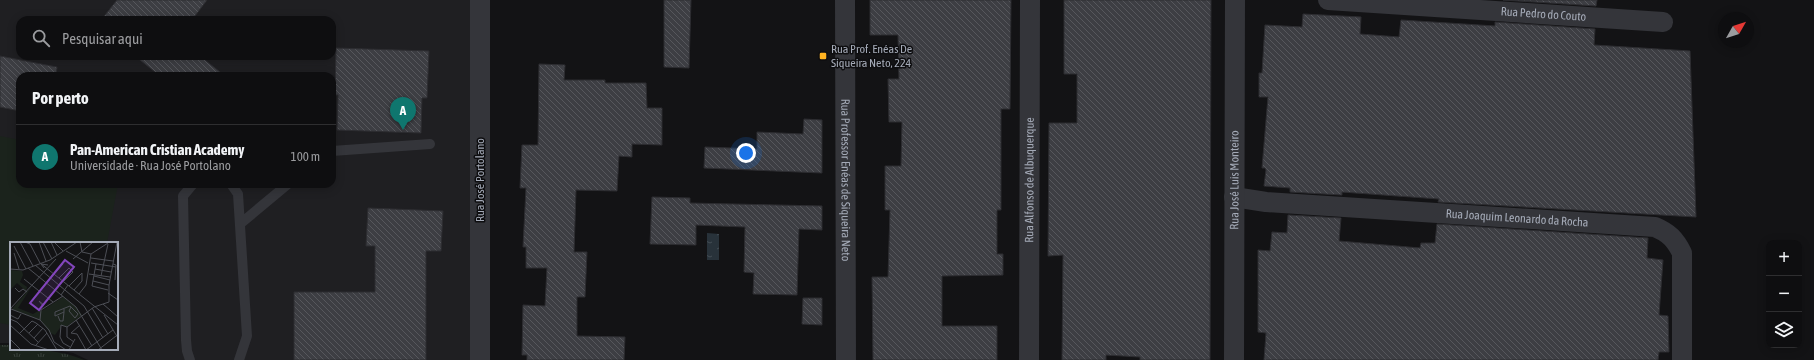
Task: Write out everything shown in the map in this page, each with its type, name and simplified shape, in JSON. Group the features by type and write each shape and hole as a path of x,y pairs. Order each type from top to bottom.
{"street":[{"name":"Rua José Portolano","path":"480,0 480,360"},
{"name":"Rua Professor Enéas de Siqueira Neto","path":"845,0 846,360"},
{"name":"Rua Alfonso de Albuquerque","path":"1029,360 1030,0"},
{"name":"Rua José Luis Monteiro","path":"1234,360 1235,0"},
{"name":"Rua Pedro do Couto","path":"1328,0 1663,22"},
{"name":"Rua Joaquim Leonardo da Rocha","path":"1234,197 1266,202 1655,227 1667,233 1676,241 1682,253 1682,360"}],"lane":[{"path":"336,151 430,144"},
{"path":"190,188 183,196 186,340 190,360"},
{"path":"234,188 238,194 247,336 239,360"},
{"path":"240,224 283,188"}],"shaded area":[{"path":"0,0 474,0 476,360 88,360 73,353 56,350 118,350 118,242 10,242 10,343 0,343"}],"green space":[{"path":"0,136 16,139 16,188 117,188 107,242 10,242 10,325 0,323"},
{"path":"0,345 10,345 10,350 39,350 57,352 84,360 0,360"}],"water":[{"path":"707,233 719,234 719,260 707,260"}],"building":[{"path":"117,0 207,0 195,16 104,16"},
{"path":"664,0 691,0 689,68 664,67"},
{"path":"870,0 1011,0 1010,109 1001,109 1001,210 997,210 997,254 1003,254 1003,275 942,276 942,326 997,326 997,360 873,360 872,277 888,277 890,210 885,210 885,166 901,166 902,122 889,122 888,79 899,79 898,35 870,35"},
{"path":"1064,0 1211,0 1210,360 1140,360 1140,357 1106,355 1106,360 1062,360 1063,255 1048,256 1049,123 1077,123 1077,74 1064,74"},
{"path":"1503,0 1597,0 1596,6"},
{"path":"1303,14 1361,17 1360,34 1399,37 1401,20 1495,26 1495,22 1595,29 1594,45 1690,51 1696,217 1438,202 1439,199 1342,192 1342,195 1290,192 1290,188 1264,186 1266,170 1265,168 1262,168 1268,97 1259,97 1259,73 1262,73 1265,25 1302,27"},
{"path":"336,48 429,51 427,98 422,98 421,133 337,130 338,95 336,95"},
{"path":"0,56 57,67 56,72 16,72 16,110 0,107"},
{"path":"140,60 205,60 220,72 155,72"},
{"path":"539,64 565,65 564,80 605,80 605,83 646,83 647,108 662,108 662,145 632,144 632,157 619,156 617,191 576,190 574,252 587,252 585,297 577,297 577,336 625,337 624,360 527,360 527,355 522,355 523,305 545,306 547,268 526,268 526,247 523,247 526,188 520,188 522,145 538,145"},
{"path":"804,119 822,120 822,173 704,168 705,147 757,149 757,132 803,134"},
{"path":"652,197 690,198 690,203 822,206 822,230 799,229 797,295 753,294 754,273 744,272 745,227 696,225 696,245 650,244"},
{"path":"368,208 443,211 441,251 426,251 426,360 294,360 294,292 375,292 375,246 366,246"},
{"path":"1288,215 1341,218 1339,241 1420,248 1421,243 1435,243 1437,224 1648,238 1647,258 1663,260 1659,315 1668,316 1669,352 1659,352 1658,360 1264,360 1266,333 1258,332 1258,250 1270,251 1272,232 1287,233"},
{"path":"803,298 822,298 822,325 802,324"}],"place":[{"name":"Rua Prof. Enéas De Siqueira Neto, 224","path":"823,56"},
{"name":"Pan-American Cristian Academy","path":"403,130"}]}
